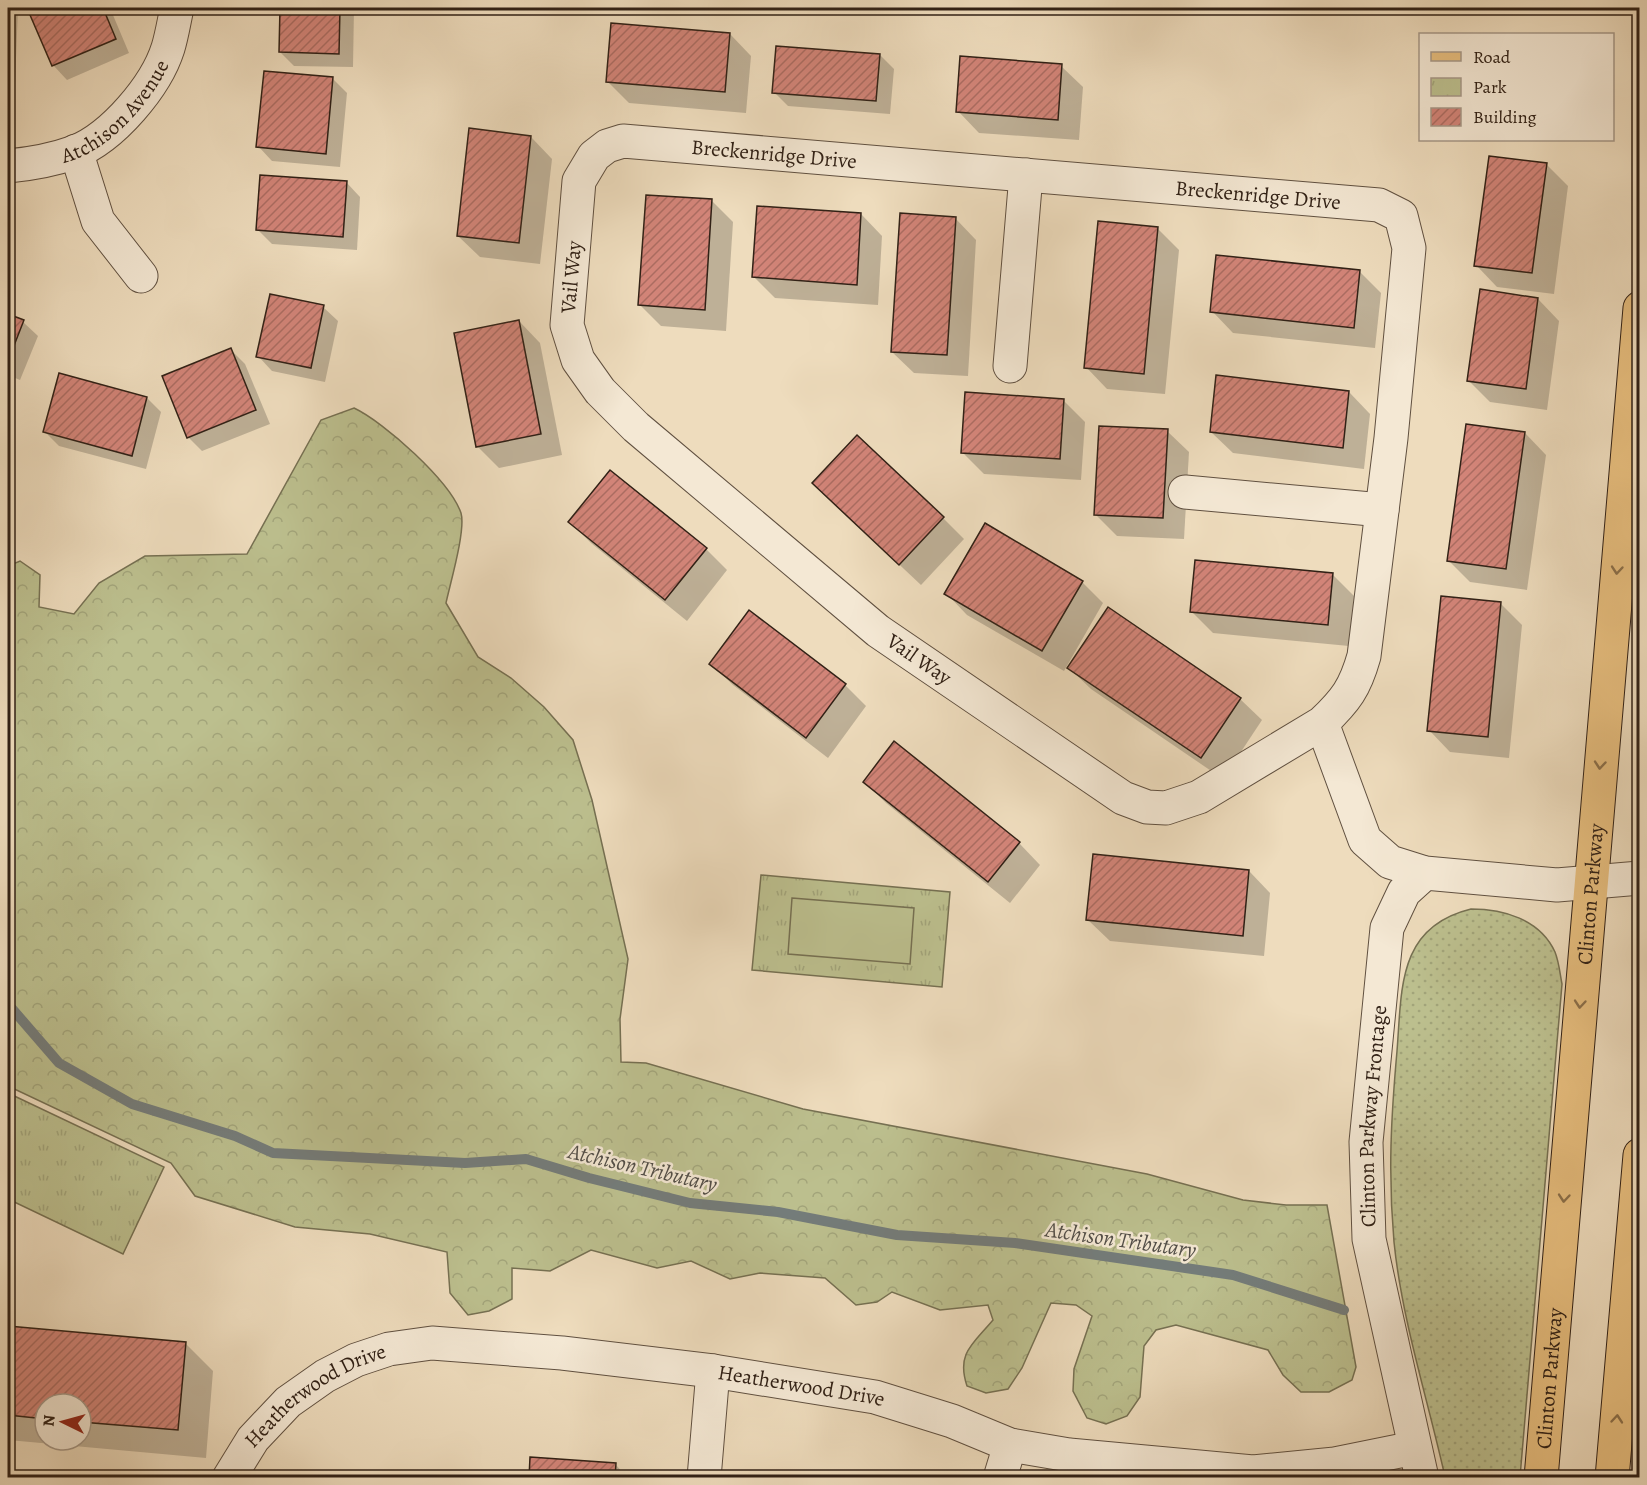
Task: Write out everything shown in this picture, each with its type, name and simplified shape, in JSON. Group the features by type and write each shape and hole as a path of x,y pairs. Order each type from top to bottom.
{"main road":[{"name":"Clinton Parkway","path":"1541,1478 1640,308"},
{"path":"1612,1478 1640,1155"}],"street":[{"name":"Atchison Avenue","path":"8,166 31,164 76,151 102,135 125,115 148,88 167,50 177,8"},
{"name":"Breckenridge Drive","path":"594,156 607,146 623,141 1379,205 1401,216 1409,248 1382,510 1361,666 1356,685 1342,704 1322,723"},
{"path":"76,151 98,221 141,276"},
{"name":"Vail Way","path":"594,156 579,181 567,325 578,360 600,391 636,427 878,632 1123,798 1147,807 1166,808 1199,797 1322,723"},
{"path":"1010,366 1026,175"},
{"path":"1185,492 1382,510"},
{"path":"1322,723 1365,840 1390,862 1425,873 1557,885 1640,878"},
{"name":"Clinton Parkway Frontage","path":"1418,1462 1369,1239 1366,1142 1387,928 1404,892 1425,873"},
{"name":"Heatherwood Drive","path":"229,1478 253,1439 288,1402 325,1376 356,1360 389,1349 432,1343 485,1346 713,1371 875,1397 952,1422 1010,1445 1070,1455 1253,1472 1335,1464 1418,1462"},
{"path":"704,1478 713,1371"},
{"path":"1000,1478 1010,1445"}],"green space":[{"path":"354,408 382,426 415,454 444,485 461,513 457,557 446,603 478,657 511,678 544,707 573,740 592,800 628,959 620,1019 621,1062 646,1063 803,1109 1147,1174 1243,1200 1286,1205 1327,1205 1356,1367 1352,1380 1329,1392 1301,1392 1283,1375 1268,1350 1176,1325 1156,1330 1144,1346 1140,1397 1127,1416 1106,1424 1087,1418 1073,1391 1074,1369 1092,1316 1076,1305 1051,1303 1022,1368 1008,1389 986,1393 967,1386 964,1365 968,1350 993,1320 988,1305 940,1310 892,1292 877,1302 856,1305 825,1278 760,1273 730,1279 691,1261 657,1268 591,1250 550,1271 512,1268 512,1299 489,1311 468,1315 450,1293 447,1252 370,1234 295,1227 195,1196 171,1163 8,1086 8,566 20,561 40,575 39,607 74,614 99,583 145,556 247,554 321,420"},
{"path":"761,875 950,892 942,987 752,970"},
{"path":"792,898 914,908 910,964 788,954"},
{"path":"1471,909 1508,914 1540,931 1555,952 1562,984 1520,1477 1445,1477 1409,1331 1394,1242 1391,1146 1403,984 1408,963 1416,945 1429,930 1447,918"},
{"path":"8,1093 164,1167 123,1254 8,1199"}],"building":[{"path":"27,8 103,8 116,39 52,66"},
{"path":"280,8 340,8 339,54 279,52"},
{"path":"611,23 730,33 725,92 606,82"},
{"path":"776,46 880,54 876,101 772,93"},
{"path":"960,56 1062,64 1058,120 956,112"},
{"path":"264,71 333,77 326,154 256,147"},
{"path":"469,128 531,136 519,243 457,236"},
{"path":"1489,156 1547,163 1532,273 1474,266"},
{"path":"260,175 347,181 343,237 256,230"},
{"path":"646,195 712,199 705,310 638,305"},
{"path":"757,206 861,213 857,285 752,277"},
{"path":"900,213 956,217 947,355 891,352"},
{"path":"1098,221 1158,227 1144,374 1084,368"},
{"path":"1216,255 1360,270 1354,328 1210,312"},
{"path":"1480,289 1538,298 1526,389 1467,381"},
{"path":"270,294 324,305 311,368 256,357"},
{"path":"8,314 24,320 8,361"},
{"path":"519,320 541,434 476,447 454,333"},
{"path":"231,348 256,410 187,438 162,376"},
{"path":"59,373 147,397 132,456 43,432"},
{"path":"1216,375 1349,391 1343,448 1210,432"},
{"path":"965,392 1064,399 1060,459 961,453"},
{"path":"1466,424 1525,432 1506,569 1447,561"},
{"path":"1099,426 1168,429 1163,518 1094,515"},
{"path":"857,435 944,517 899,565 812,483"},
{"path":"610,470 707,548 665,600 568,522"},
{"path":"985,523 1083,581 1042,651 944,594"},
{"path":"1195,560 1333,573 1328,625 1190,612"},
{"path":"1441,596 1501,602 1488,737 1427,731"},
{"path":"1108,607 1241,698 1201,758 1067,668"},
{"path":"749,610 846,684 806,738 709,664"},
{"path":"894,741 1020,842 988,882 863,782"},
{"path":"1093,854 1249,870 1243,936 1086,920"},
{"path":"8,1326 186,1342 178,1430 93,1423 93,1392 33,1392 33,1418 8,1415"},
{"path":"530,1457 616,1463 615,1478 529,1478"}],"waterway":[{"name":"Atchison Tributary","path":"8,1004 59,1063 132,1104 235,1136 273,1153 465,1163 526,1159 589,1178 690,1203 778,1212 897,1235 1015,1243 1233,1275 1344,1310"}]}
